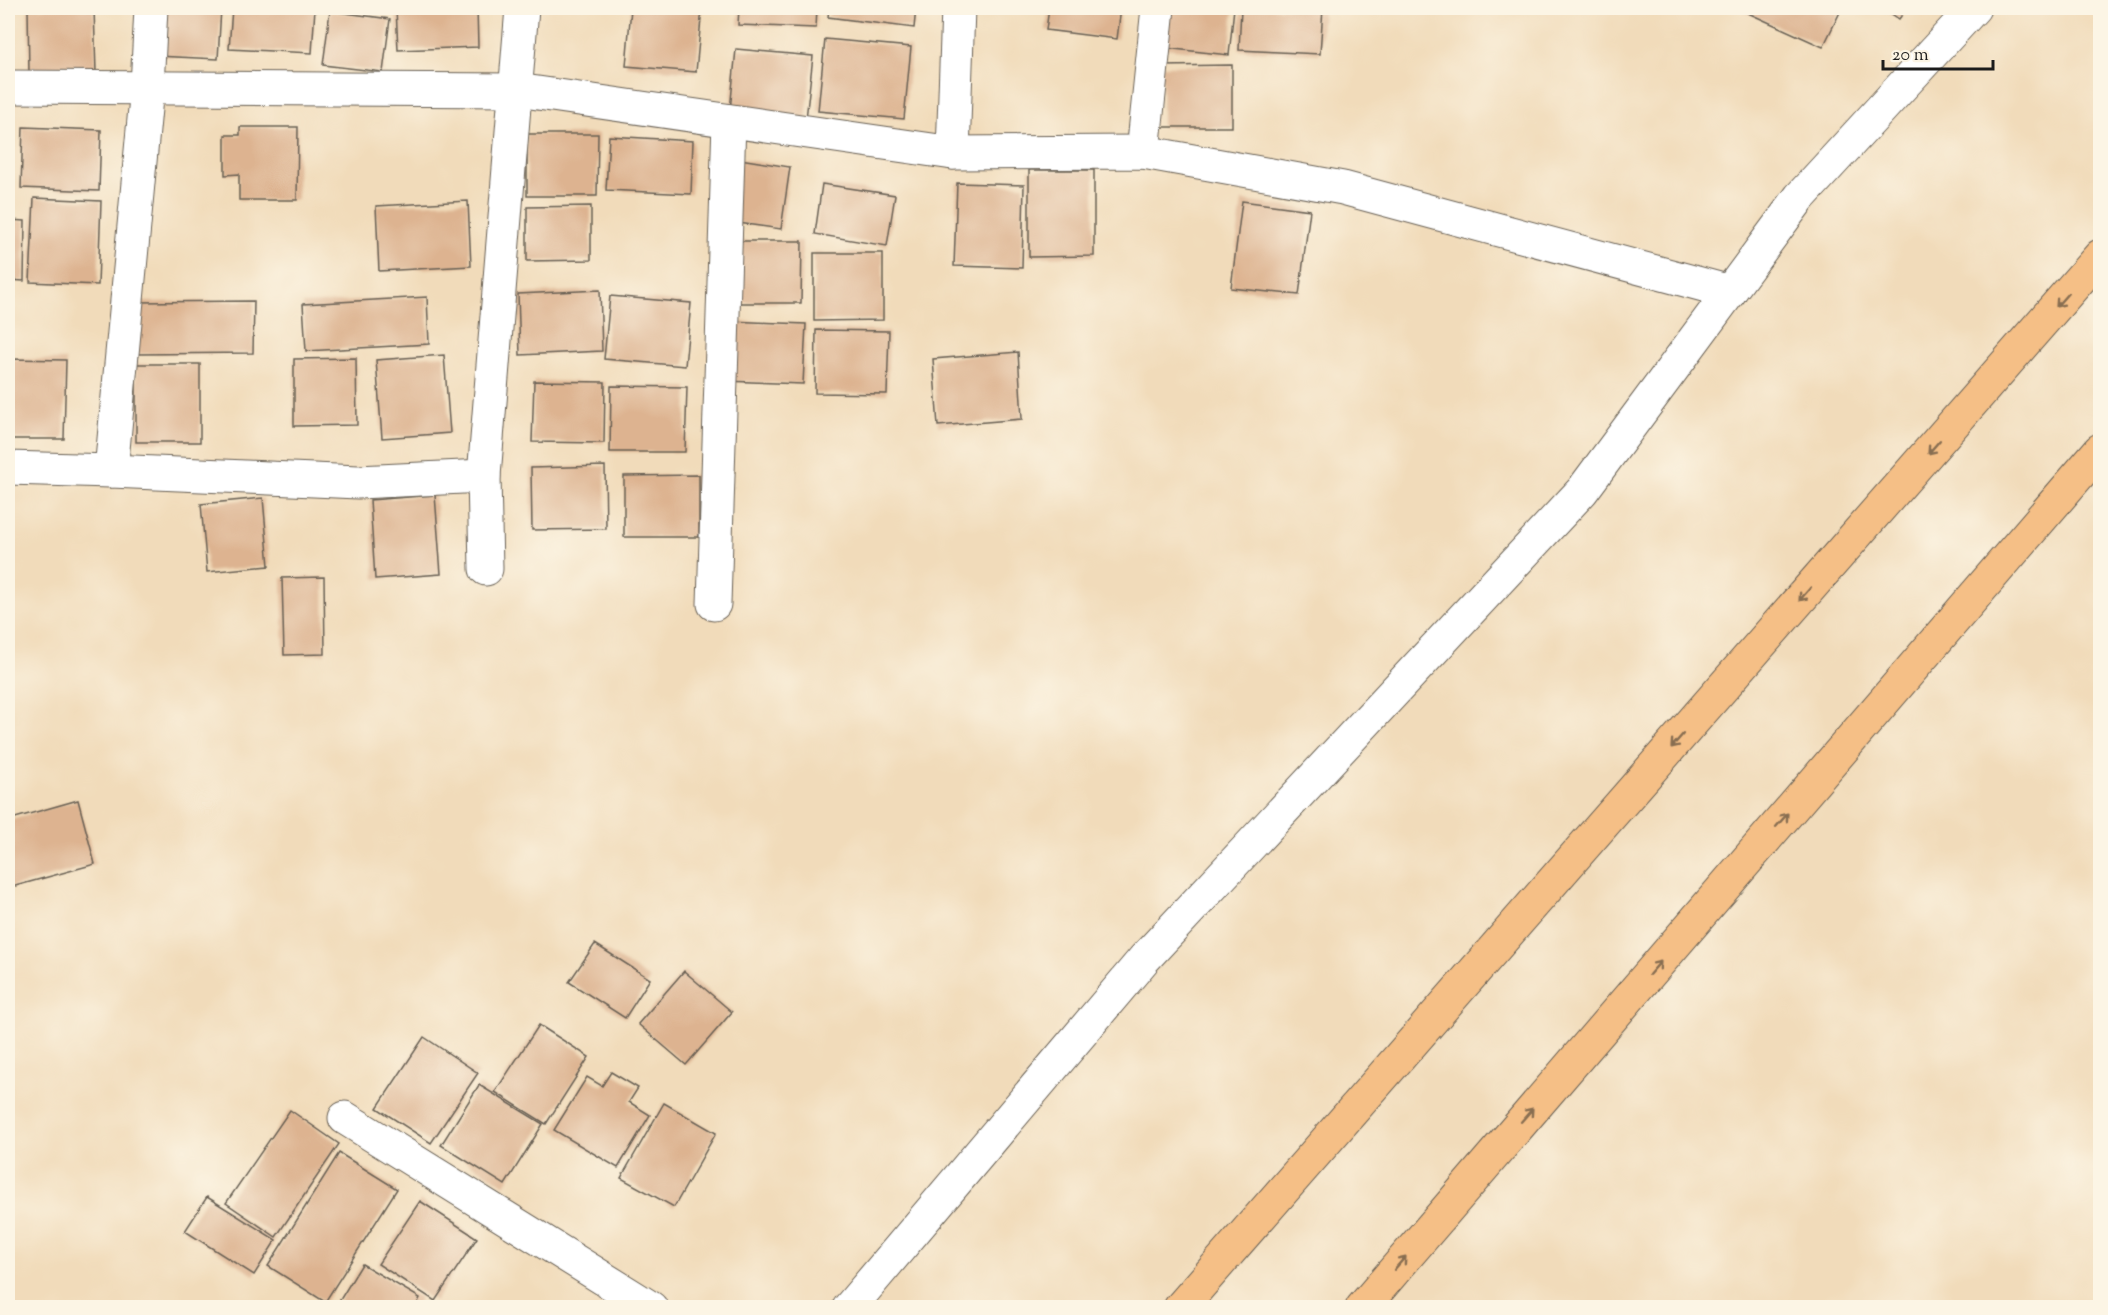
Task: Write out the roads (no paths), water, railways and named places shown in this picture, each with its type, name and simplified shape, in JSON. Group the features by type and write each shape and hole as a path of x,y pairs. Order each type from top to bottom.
{"highway":[{"path":"1180,1308 2100,256"},
{"path":"1362,1308 2100,450"}],"street":[{"path":"111,471 147,87 151,8"},
{"path":"486,569 484,476 522,8"},
{"path":"953,153 958,8"},
{"path":"1143,152 1158,8"},
{"path":"849,1308 1144,959 1582,491 1800,197 1974,8"},
{"path":"8,87 517,90 953,153 1143,152 1343,188 1731,292"},
{"path":"714,604 729,120"},
{"path":"8,468 358,482 484,476"},
{"path":"345,1118 651,1308"}]}
